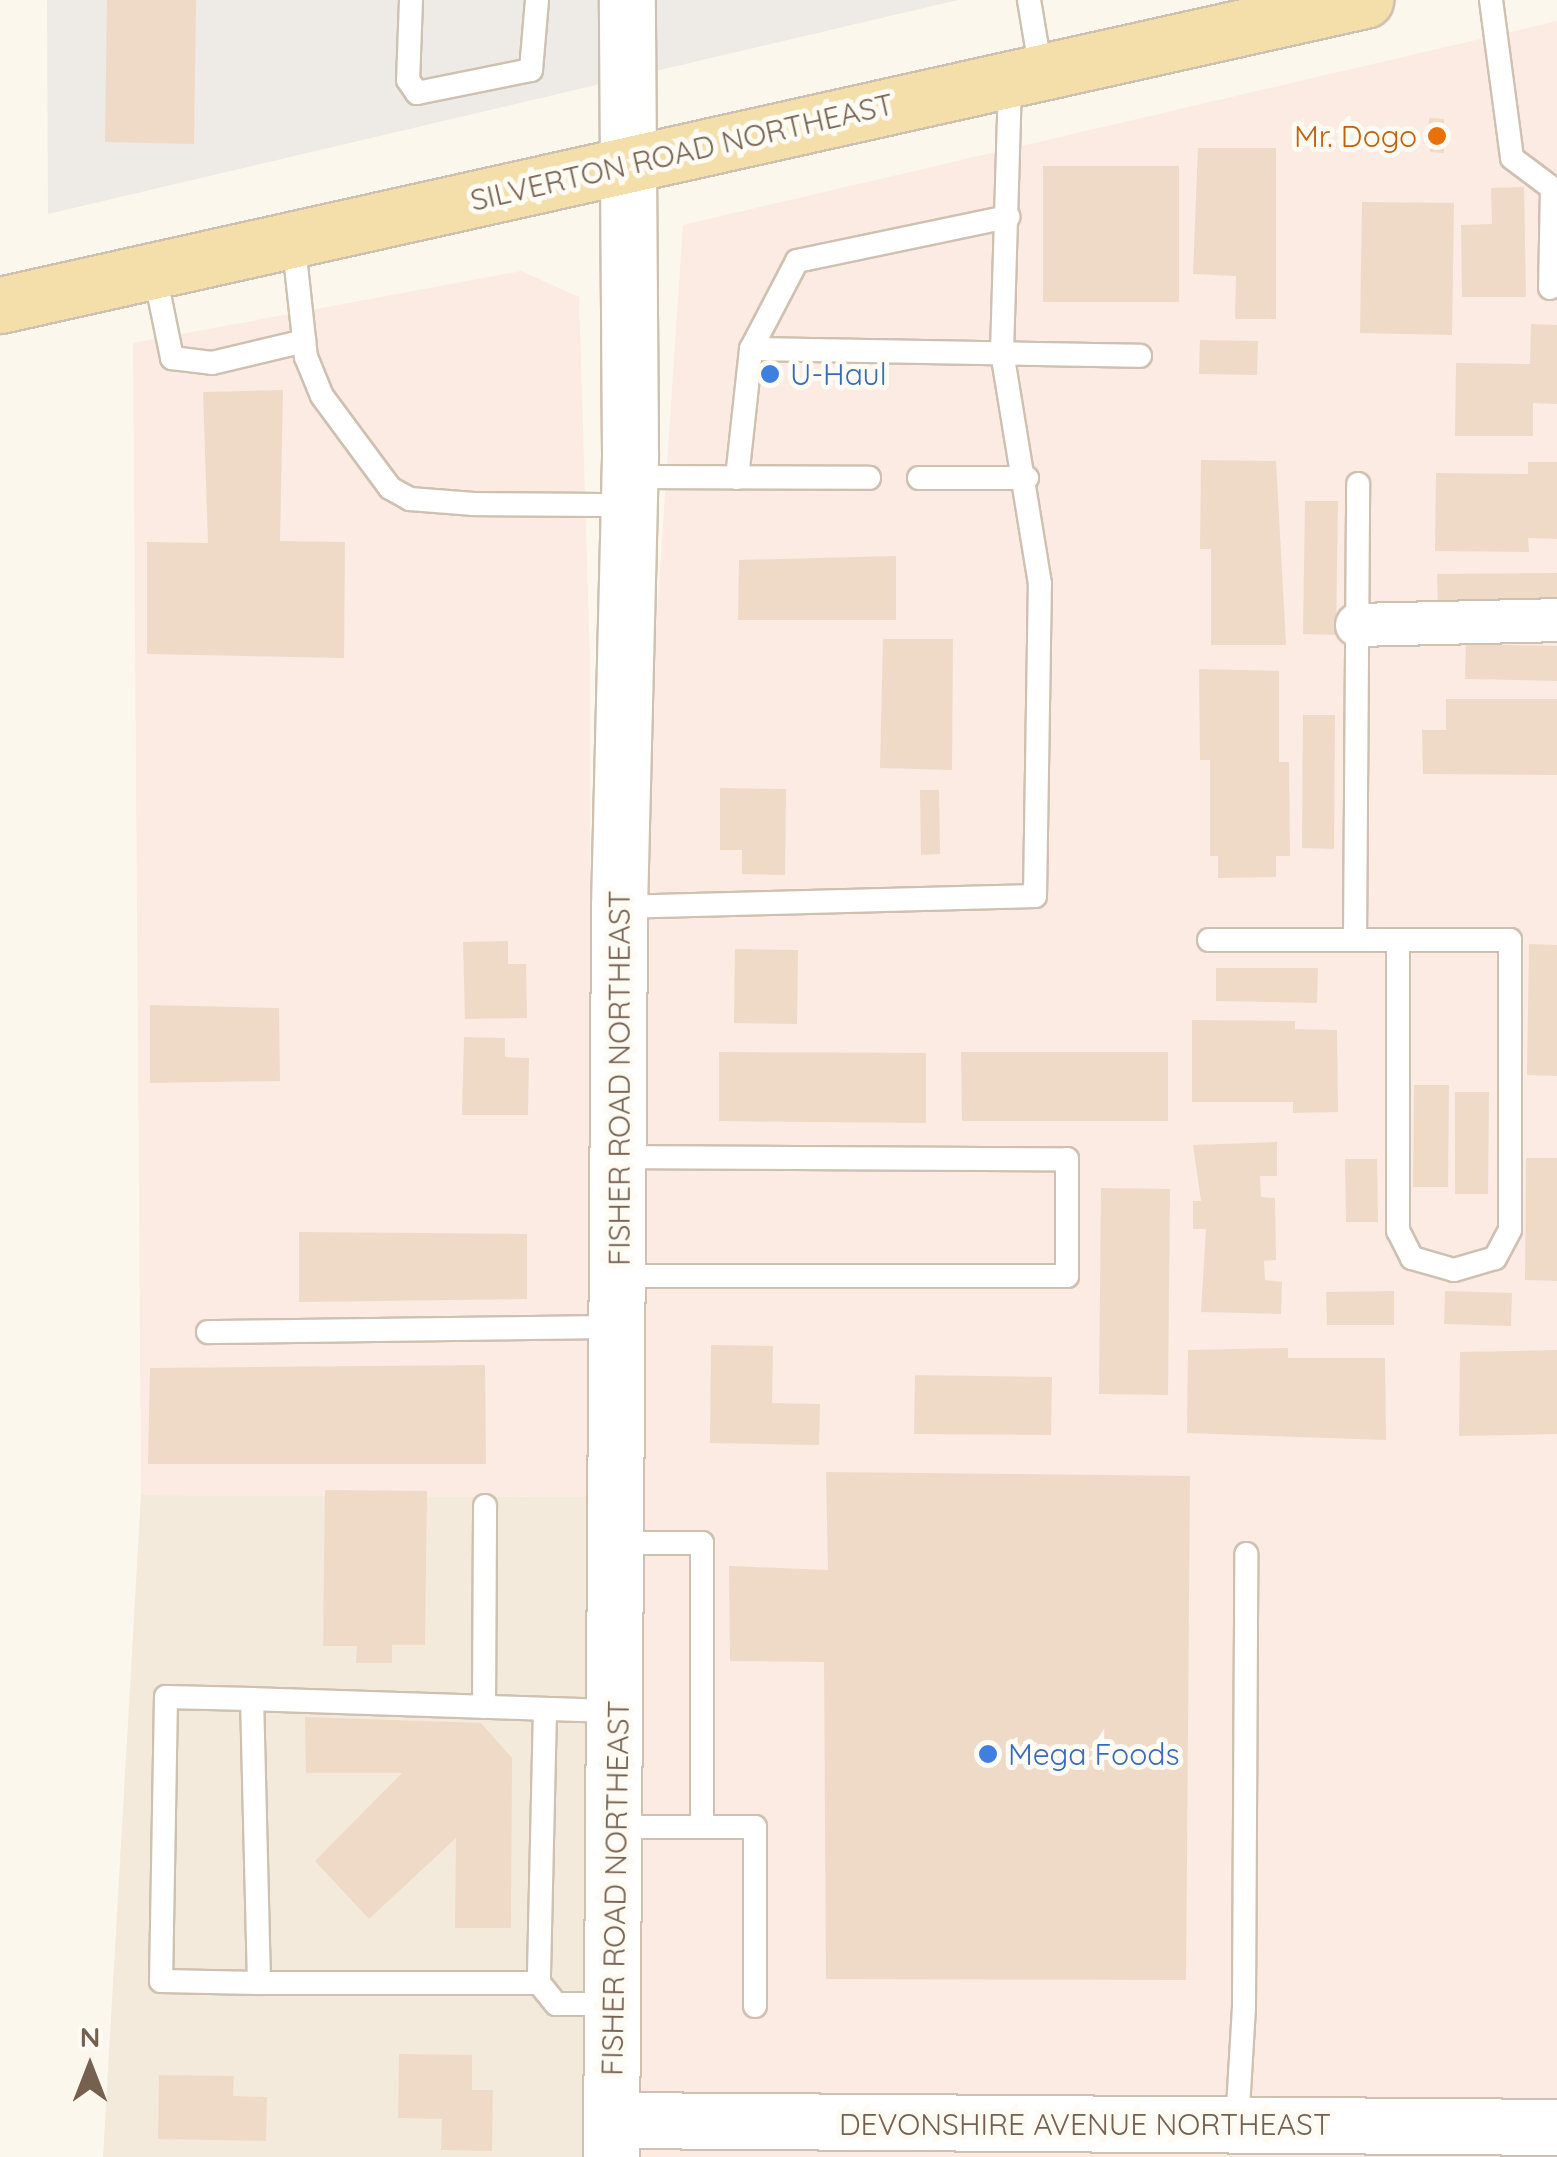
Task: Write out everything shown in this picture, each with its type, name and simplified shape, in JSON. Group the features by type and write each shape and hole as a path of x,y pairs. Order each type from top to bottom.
{"main road":[{"name":"SILVERTON ROAD NORTHEAST","path":"0,305 1365,0"}],"street":[{"name":"FISHER ROAD NORTHEAST","path":"612,2139 619,906 629,491 627,0"},
{"path":"1357,625 1557,620"},
{"name":"DEVONSHIRE AVENUE NORTHEAST","path":"612,2139 1237,2125 1557,2126"}],"lane":[{"path":"411,0 408,80 417,94 531,70 537,0"},
{"path":"619,906 1035,896 1040,584 1027,478 1002,353 1008,217 1026,76 1029,0"},
{"path":"1491,0 1512,158 1552,188 1550,288"},
{"path":"737,478 752,349 797,262 1008,217"},
{"path":"294,238 304,342 322,396 390,488 410,499 534,508 737,478 869,478"},
{"path":"154,270 172,358 212,363 304,342"},
{"path":"752,349 1140,356"},
{"path":"919,478 1027,478"},
{"path":"1355,940 1358,484"},
{"path":"1210,940 1355,940 1398,940 1510,940 1510,1230 1495,1258 1454,1270 1412,1258 1398,1231 1398,940"},
{"path":"208,1332 618,1302 1066,1276 1066,1158 618,1157"},
{"path":"484,1707 486,1506"},
{"path":"618,1543 702,1543 702,1827"},
{"path":"1237,2125 1244,2006 1246,1554"},
{"path":"539,1982 161,1981 166,1697 617,1712"},
{"path":"252,1699 259,1982"},
{"path":"544,1709 539,1982 556,2004 610,2004"},
{"path":"616,1827 755,1827 755,2006"}],"shaded area":[{"path":"47,0 958,0 48,214"},
{"path":"1557,21 1557,2157 638,2157 644,810 683,225"},
{"path":"521,271 579,297 590,659 590,1497 141,1495 133,343"},
{"path":"141,1495 645,1497 638,2157 103,2157"}],"building":[{"path":"107,0 196,0 194,144 105,142"},
{"name":"Mr. Dogo","path":"1429,118 1444,119 1444,153 1430,152"},
{"path":"1198,148 1276,148 1276,319 1235,319 1236,276 1193,274"},
{"path":"1043,166 1179,166 1179,302 1043,302"},
{"path":"1524,187 1526,297 1462,297 1461,225 1492,224 1491,188"},
{"path":"1362,202 1454,203 1452,335 1360,333"},
{"path":"1531,324 1557,325 1557,404 1533,403 1533,436 1455,436 1456,363 1530,364"},
{"path":"1200,340 1258,341 1257,375 1199,374"},
{"path":"283,390 280,541 345,542 344,658 147,654 147,542 208,543 203,392"},
{"path":"1201,460 1276,461 1286,645 1211,645 1211,549 1200,549"},
{"path":"1528,462 1557,462 1557,539 1528,538 1529,552 1435,551 1436,473 1528,474"},
{"path":"1305,501 1338,501 1336,635 1303,634"},
{"path":"896,556 896,620 738,620 739,560"},
{"path":"1557,573 1557,605 1438,607 1437,574"},
{"path":"883,639 953,639 952,770 880,768"},
{"path":"1466,644 1557,646 1557,681 1465,679"},
{"path":"1199,669 1279,671 1279,762 1289,762 1290,856 1276,856 1276,877 1218,878 1218,856 1210,856 1210,760 1200,760"},
{"path":"1446,699 1557,699 1557,775 1423,774 1422,730 1446,730"},
{"path":"1303,715 1335,715 1334,849 1302,848"},
{"path":"720,788 786,789 785,875 742,874 742,850 720,850"},
{"path":"920,790 939,790 940,854 921,855"},
{"path":"508,941 508,964 526,964 527,1018 465,1019 463,942"},
{"path":"1529,944 1557,945 1557,1076 1527,1075"},
{"path":"735,949 798,950 797,1024 734,1023"},
{"path":"1216,968 1318,968 1317,1003 1216,1001"},
{"path":"150,1005 279,1008 280,1081 150,1083"},
{"path":"1192,1020 1295,1021 1295,1029 1337,1030 1338,1112 1293,1113 1293,1102 1192,1102"},
{"path":"464,1037 505,1038 505,1057 529,1058 528,1115 462,1115"},
{"path":"719,1052 926,1053 926,1123 719,1121"},
{"path":"961,1052 1168,1052 1168,1121 962,1121"},
{"path":"1414,1085 1449,1085 1448,1187 1413,1187"},
{"path":"1455,1092 1489,1092 1488,1194 1455,1194"},
{"path":"1277,1142 1277,1176 1260,1176 1261,1197 1275,1198 1276,1260 1264,1261 1265,1280 1282,1282 1281,1314 1201,1312 1206,1229 1193,1229 1193,1201 1201,1201 1193,1145"},
{"path":"1526,1158 1557,1158 1557,1281 1525,1280"},
{"path":"1345,1159 1377,1159 1378,1222 1346,1222"},
{"path":"1101,1188 1170,1189 1168,1395 1099,1394"},
{"path":"299,1232 527,1234 527,1299 299,1302"},
{"path":"1394,1291 1394,1325 1327,1325 1326,1292"},
{"path":"1445,1291 1512,1293 1511,1326 1444,1324"},
{"path":"711,1345 773,1346 772,1403 820,1404 819,1445 710,1443"},
{"path":"1288,1348 1288,1358 1385,1358 1386,1440 1187,1433 1188,1350"},
{"path":"1557,1350 1557,1434 1459,1436 1460,1352"},
{"path":"485,1365 486,1464 148,1464 150,1368"},
{"path":"915,1375 1052,1377 1051,1435 914,1434"},
{"path":"826,1472 1190,1476 1186,1980 826,1979 824,1662 730,1661 729,1566 828,1570"},
{"path":"325,1490 427,1491 425,1645 392,1645 392,1663 356,1663 357,1646 323,1646"},
{"path":"305,1717 481,1723 512,1758 511,1928 455,1928 456,1838 369,1919 315,1861 402,1773 306,1773"},
{"path":"399,2054 472,2055 472,2090 493,2090 492,2151 441,2150 442,2119 398,2118"},
{"path":"159,2075 234,2076 233,2096 267,2097 266,2141 158,2139"}],"place":[{"name":"Mr. Dogo","path":"1437,136"},
{"name":"U-Haul","path":"770,374"},
{"name":"Mega Foods","path":"988,1754"}]}
